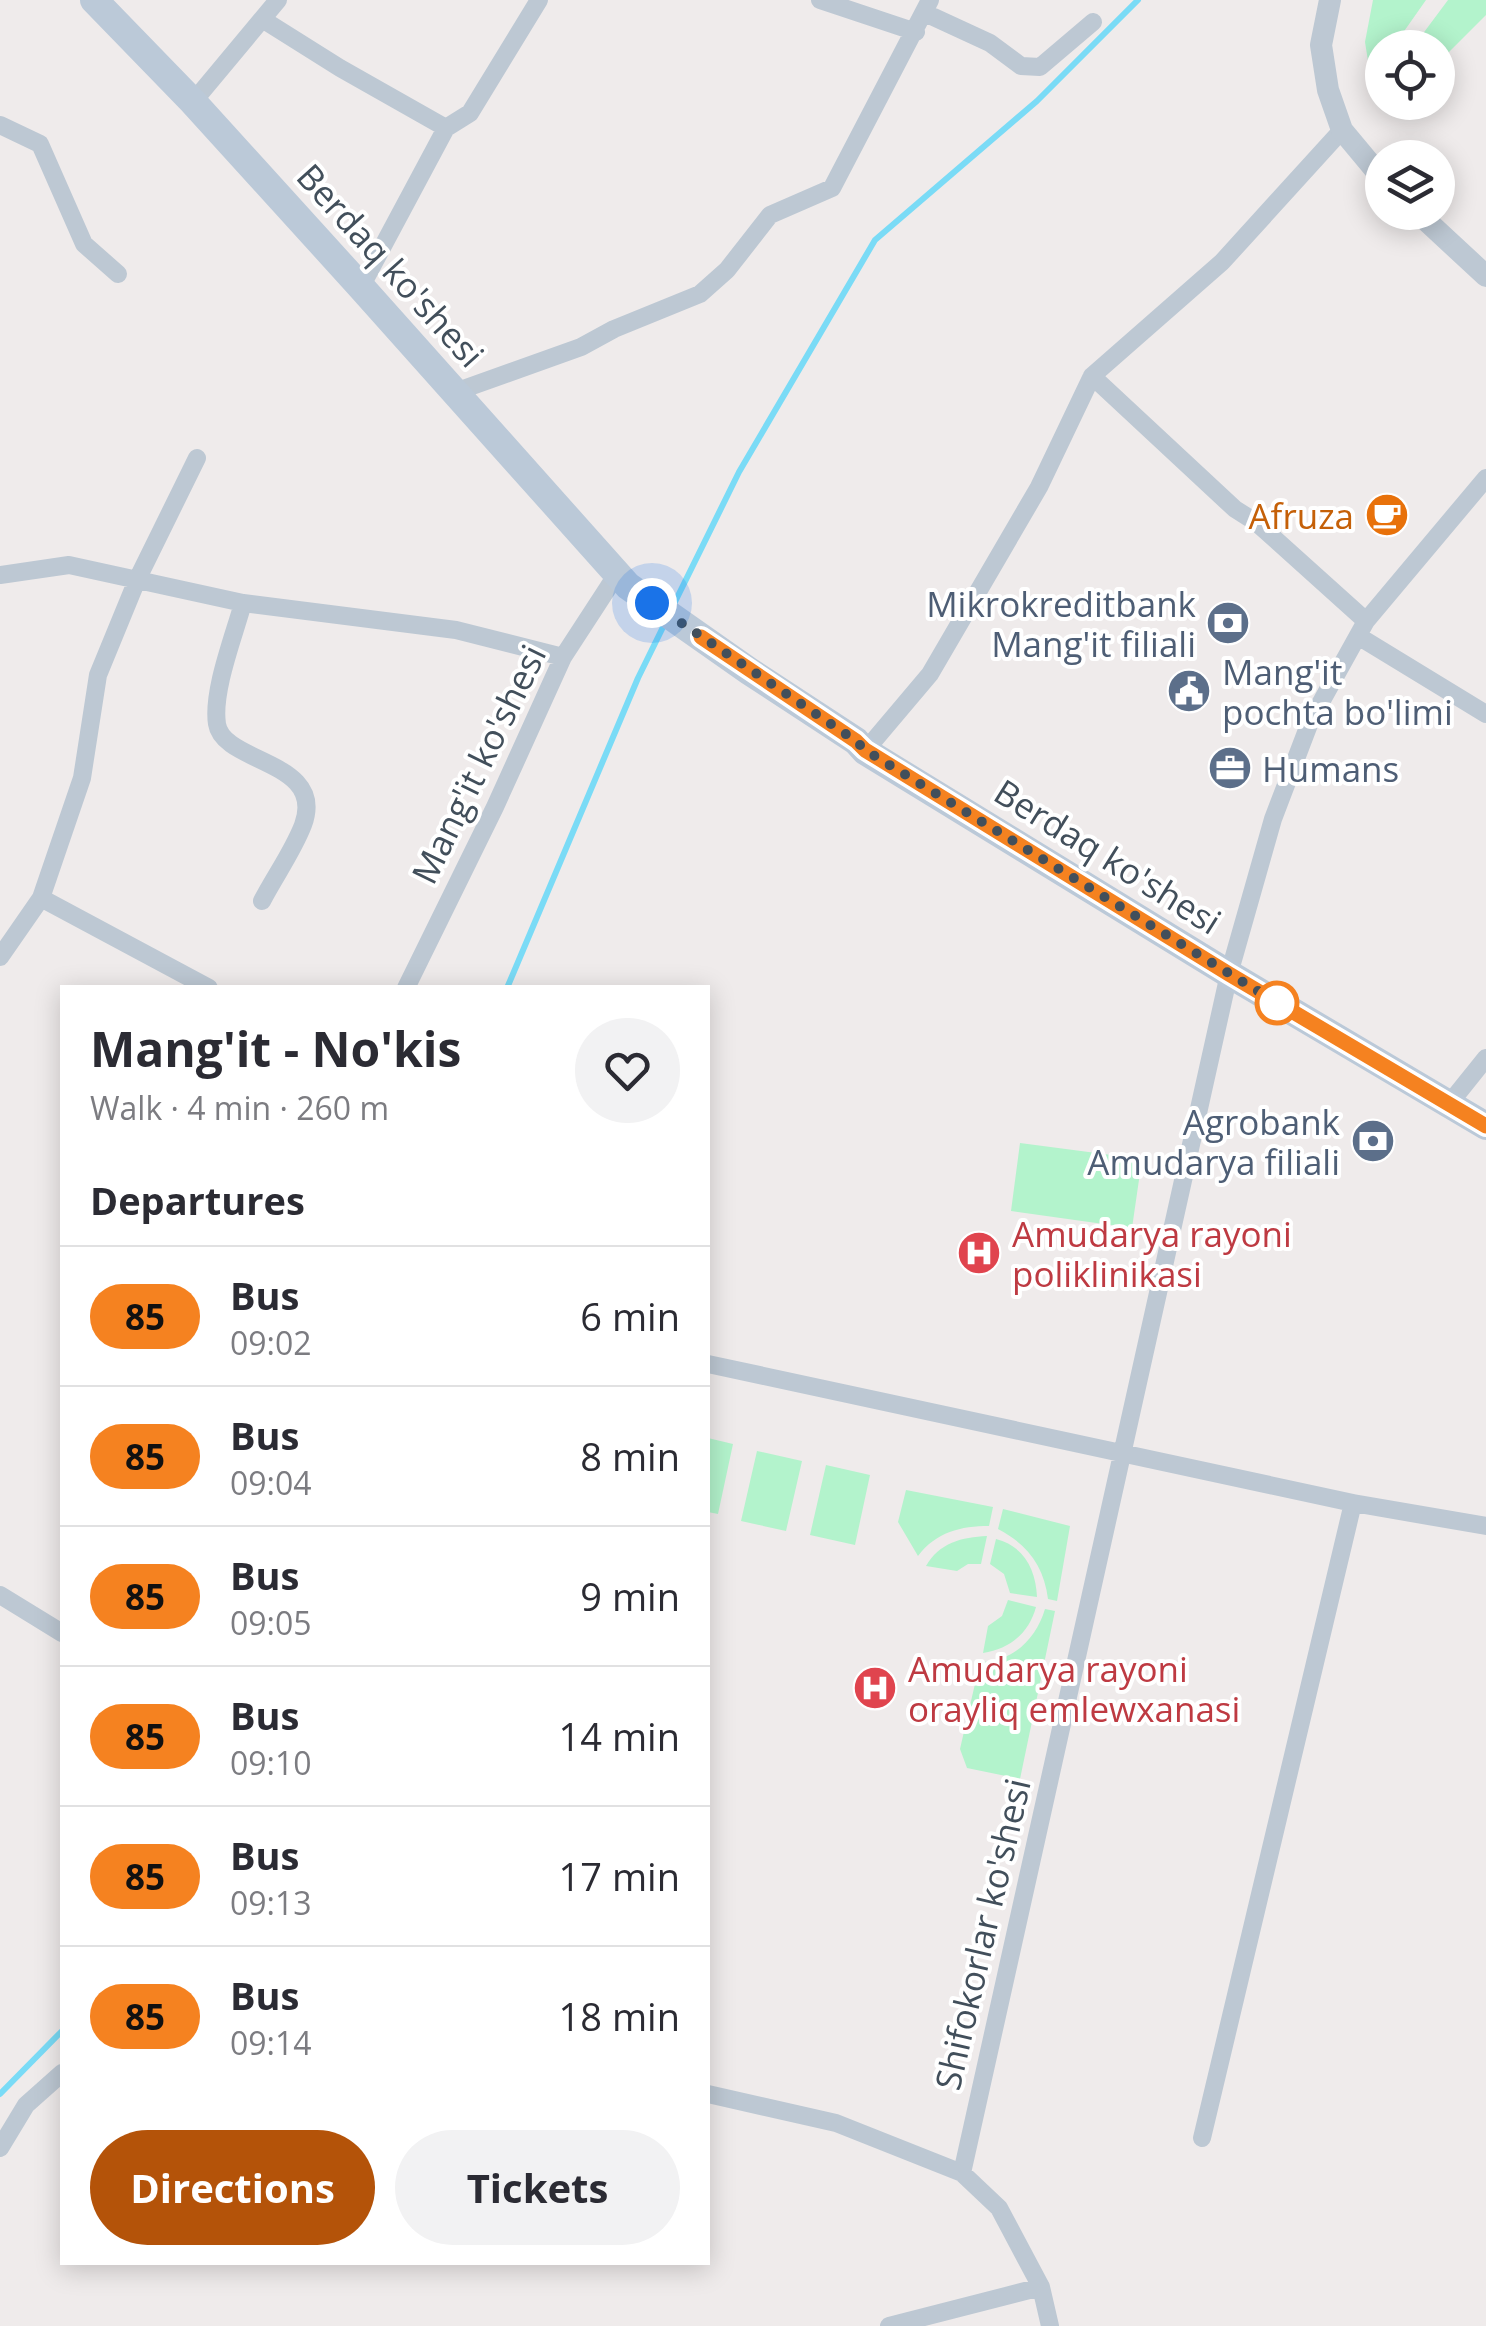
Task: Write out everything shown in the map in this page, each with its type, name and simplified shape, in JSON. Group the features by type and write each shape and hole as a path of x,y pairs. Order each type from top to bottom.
{"main road":[{"name":"Berdaq ko'shesi","path":"94,0 361,287 622,580 865,750 1229,974 1486,1126"}],"street":[{"path":"192,102 278,0"},
{"path":"361,287 446,128 470,113 538,0"},
{"path":"820,0 916,32"},
{"path":"1330,0 1321,45 1328,90 1342,130 1365,158"},
{"path":"455,392 581,347 700,294 727,270 770,215 832,188 927,7 990,42 1021,66 1031,68 1040,67 1093,22"},
{"path":"262,19 446,128"},
{"path":"0,125 40,144 84,244 118,274"},
{"path":"865,750 930,674 1039,486 1092,376 1222,262 1342,130"},
{"path":"1437,230 1486,276"},
{"path":"1092,376 1236,509 1257,523 1362,629 1486,714"},
{"path":"0,957 42,898 82,778 98,675 137,580 197,458"},
{"name":"Shifokorlar ko'shesi","path":"962,2173 1229,974 1273,819 1310,722 1362,629 1486,478"},
{"path":"0,575 68,565 243,603 456,630 563,657"},
{"name":"Mang'it ko'shesi","path":"407,985 563,657 622,580"},
{"path":"243,603 217,700 216,726 222,738 292,776 306,804 304,824 262,900"},
{"path":"42,898 203,985"},
{"path":"1449,1104 1486,1058"},
{"path":"710,1364 1353,1502 1486,1526"},
{"path":"1202,2138 1353,1502"},
{"path":"0,1595 60,1633"},
{"path":"0,2148 26,2104 60,2075"},
{"path":"710,2094 836,2122 962,2173 999,2208 1041,2287 1050,2326"},
{"path":"889,2326 1041,2287"}],"green space":[{"path":"1373,0 1426,0 1405,30 1367,30"},
{"path":"1448,0 1486,0 1486,15 1455,46 1455,30 1426,30"},
{"path":"1020,1143 1142,1159 1132,1228 1011,1211"},
{"path":"710,1438 733,1444 718,1514 710,1512"},
{"path":"757,1451 802,1461 786,1531 741,1521"},
{"path":"826,1465 870,1475 855,1545 810,1535"},
{"path":"906,1490 993,1507 989,1526 950,1532 918,1556 898,1522"},
{"path":"1003,1509 1070,1526 1057,1601 1048,1599 1043,1576 1032,1557 998,1529"},
{"path":"987,1536 981,1564 968,1564 957,1571 926,1566 952,1543"},
{"path":"996,1539 1014,1547 1027,1560 1037,1597 1010,1593 1004,1574 990,1564"},
{"path":"1008,1600 1036,1607 1029,1625 1002,1648 983,1653 988,1626 1002,1616"},
{"path":"1045,1609 1055,1611 1020,1779 967,1768 960,1749 980,1662 1003,1658 1021,1647 1036,1630"}],"waterway":[{"path":"671,610 739,472 875,240 1037,101 1138,0"},
{"path":"508,985 638,678 666,621"},
{"path":"0,2094 60,2033"}],"bus line":[{"name":"85","path":"701,637 865,750 1229,974 1486,1126"}],"place":[{"name":"Afruza","path":"1387,515"},
{"name":"Mikrokreditbank Mang'it filiali","path":"1228,623"},
{"name":"Mang'it pochta bo'limi","path":"1189,691"},
{"name":"Humans","path":"1230,768"},
{"name":"Agrobank Amudarya filiali","path":"1373,1141"},
{"name":"Amudarya rayoni poliklinikasi","path":"979,1253"},
{"name":"Amudarya rayoni orayliq emlewxanasi","path":"875,1688"}],"route":[{"path":"652,603 865,750 1292,1012 1277,1003"}]}
